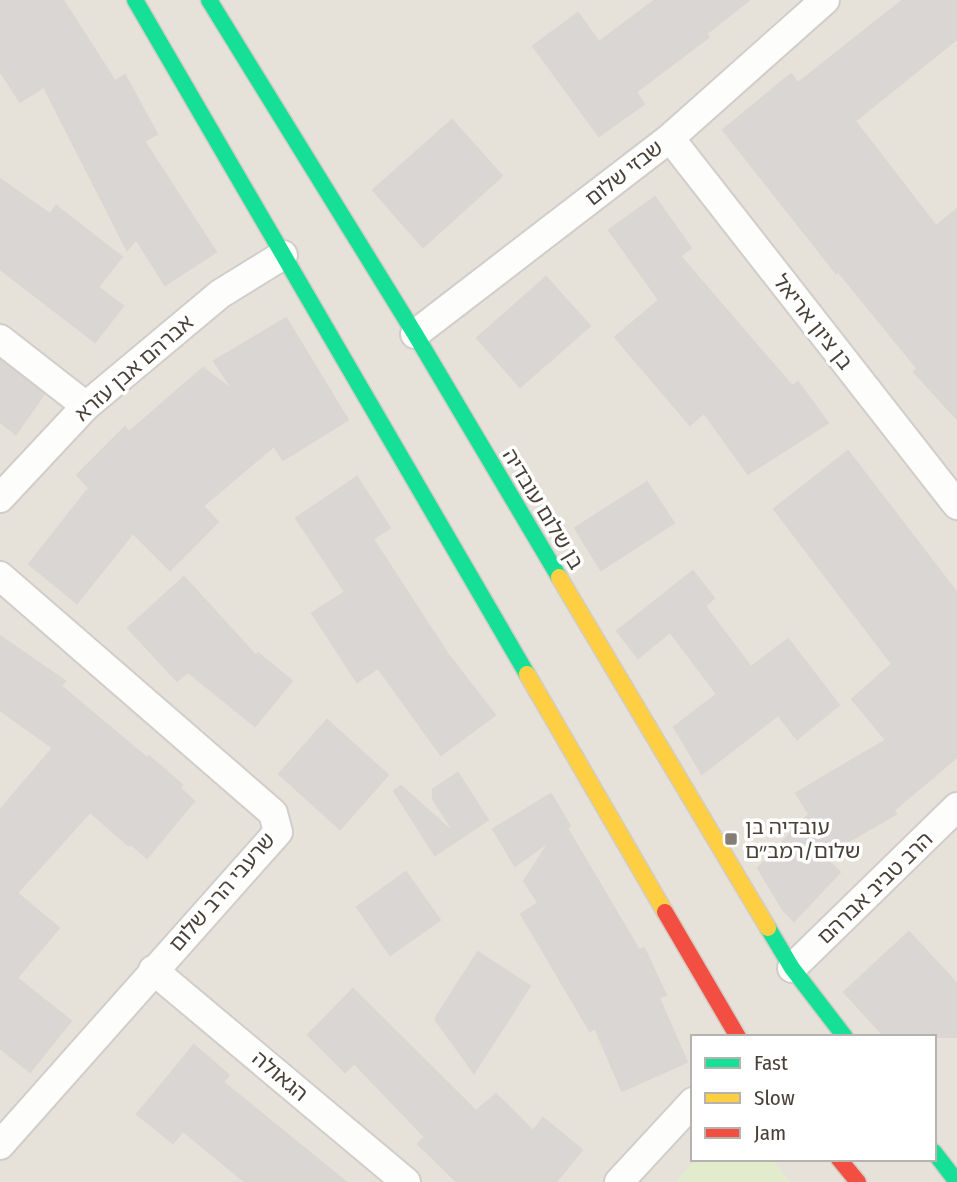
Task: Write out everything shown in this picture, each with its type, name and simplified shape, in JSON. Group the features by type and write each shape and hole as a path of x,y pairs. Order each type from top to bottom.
{"main road":[{"path":"135,0 737,1035"},
{"name":"בן שלום עובדיה","path":"209,0 415,334 792,968 843,1035"},
{"path":"936,1155 957,1182"},
{"path":"841,1161 858,1182"}],"street":[{"name":"שבזי שלום","path":"415,334 670,138 825,0"},
{"name":"בן ציון אריאל","path":"670,138 957,505"},
{"name":"אברהם אבן עזרא","path":"0,498 86,406 220,294 283,254"},
{"path":"0,339 86,406"},
{"name":"שרעבי הרב שלום","path":"0,576 273,813 278,832 0,1145"},
{"name":"הרב טביב אברהם","path":"792,968 957,807"},
{"name":"הגאולה","path":"153,970 406,1182"},
{"path":"619,1182 691,1104"}],"shaded area":[{"path":"0,0 957,0 957,1182 0,1182"}],"green space":[{"path":"694,1161 774,1161 790,1182 676,1182"}],"building":[{"path":"0,0 63,0 115,81 125,75 157,134 144,141 216,252 165,285 136,239 127,250 44,87 20,102 0,71"},
{"path":"655,0 749,0 706,34 709,37 636,92 644,104 599,136 533,46 578,13 599,42"},
{"path":"903,0 957,0 957,39 855,121 936,226 957,209 957,419 914,372 917,368 838,271 836,273 723,130 791,74 798,83"},
{"path":"452,120 502,176 423,247 373,190"},
{"path":"0,179 50,214 56,206 122,257 98,287 123,306 95,342 0,269"},
{"path":"655,197 691,248 680,256 792,386 798,382 828,423 748,474 704,413 690,425 615,337 659,300 609,230"},
{"path":"546,277 590,326 520,387 477,338"},
{"path":"286,318 348,420 283,460 274,446 203,506 218,522 170,570 133,533 77,603 29,564 89,488 77,475 125,427 129,432 203,368 234,391 214,361"},
{"path":"0,360 44,394 16,434 0,422"},
{"path":"848,451 957,593 957,757 894,810 896,814 823,856 840,872 794,921 783,910 758,868 809,814 796,793 886,740 852,699 892,664 774,509"},
{"path":"357,477 390,528 373,539 447,653 495,715 441,755 378,668 357,682 312,613 345,592 296,518"},
{"path":"647,482 674,523 601,570 575,528"},
{"path":"693,571 714,598 705,606 751,667 788,639 839,705 797,739 778,715 702,774 674,727 717,694 670,632 638,658 617,631"},
{"path":"184,577 256,656 258,653 292,681 255,726 188,672 177,681 128,628"},
{"path":"0,636 65,681 61,686 147,758 149,756 182,785 180,788 194,801 147,858 90,812 17,893 59,928 17,978 71,1021 30,1072 0,1048 0,810 53,748 0,710"},
{"path":"327,720 388,775 340,829 279,774"},
{"path":"458,773 488,820 435,855 394,791 401,786 456,835 433,799 433,789"},
{"path":"551,794 570,826 567,828 639,950 644,948 666,995 659,998 687,1062 622,1091 595,1028 590,1031 521,914 538,903 524,881 550,841 515,866 493,829"},
{"path":"406,872 440,920 390,955 357,907"},
{"path":"909,932 957,984 957,1037 883,1035 844,992"},
{"path":"478,952 530,986 474,1073 435,1019"},
{"path":"353,989 476,1111 496,1094 533,1131 543,1118 582,1150 556,1182 457,1182 418,1144 425,1137 354,1063 345,1072 308,1035"},
{"path":"194,1045 229,1075 223,1082 346,1182 245,1182 183,1131 173,1143 137,1114"}],"traffic: fast":[{"path":"135,0 527,674"},
{"path":"209,0 415,334 559,577"},
{"path":"768,928 792,968 843,1035"},
{"path":"936,1155 957,1182"}],"traffic: slow":[{"path":"559,577 768,928"},
{"path":"527,674 665,912"}],"traffic: jam":[{"path":"665,912 737,1035"},
{"path":"841,1161 858,1182"}],"place":[{"name":"עובדיה בן שלום/רמב״ם","path":"731,839"}]}
